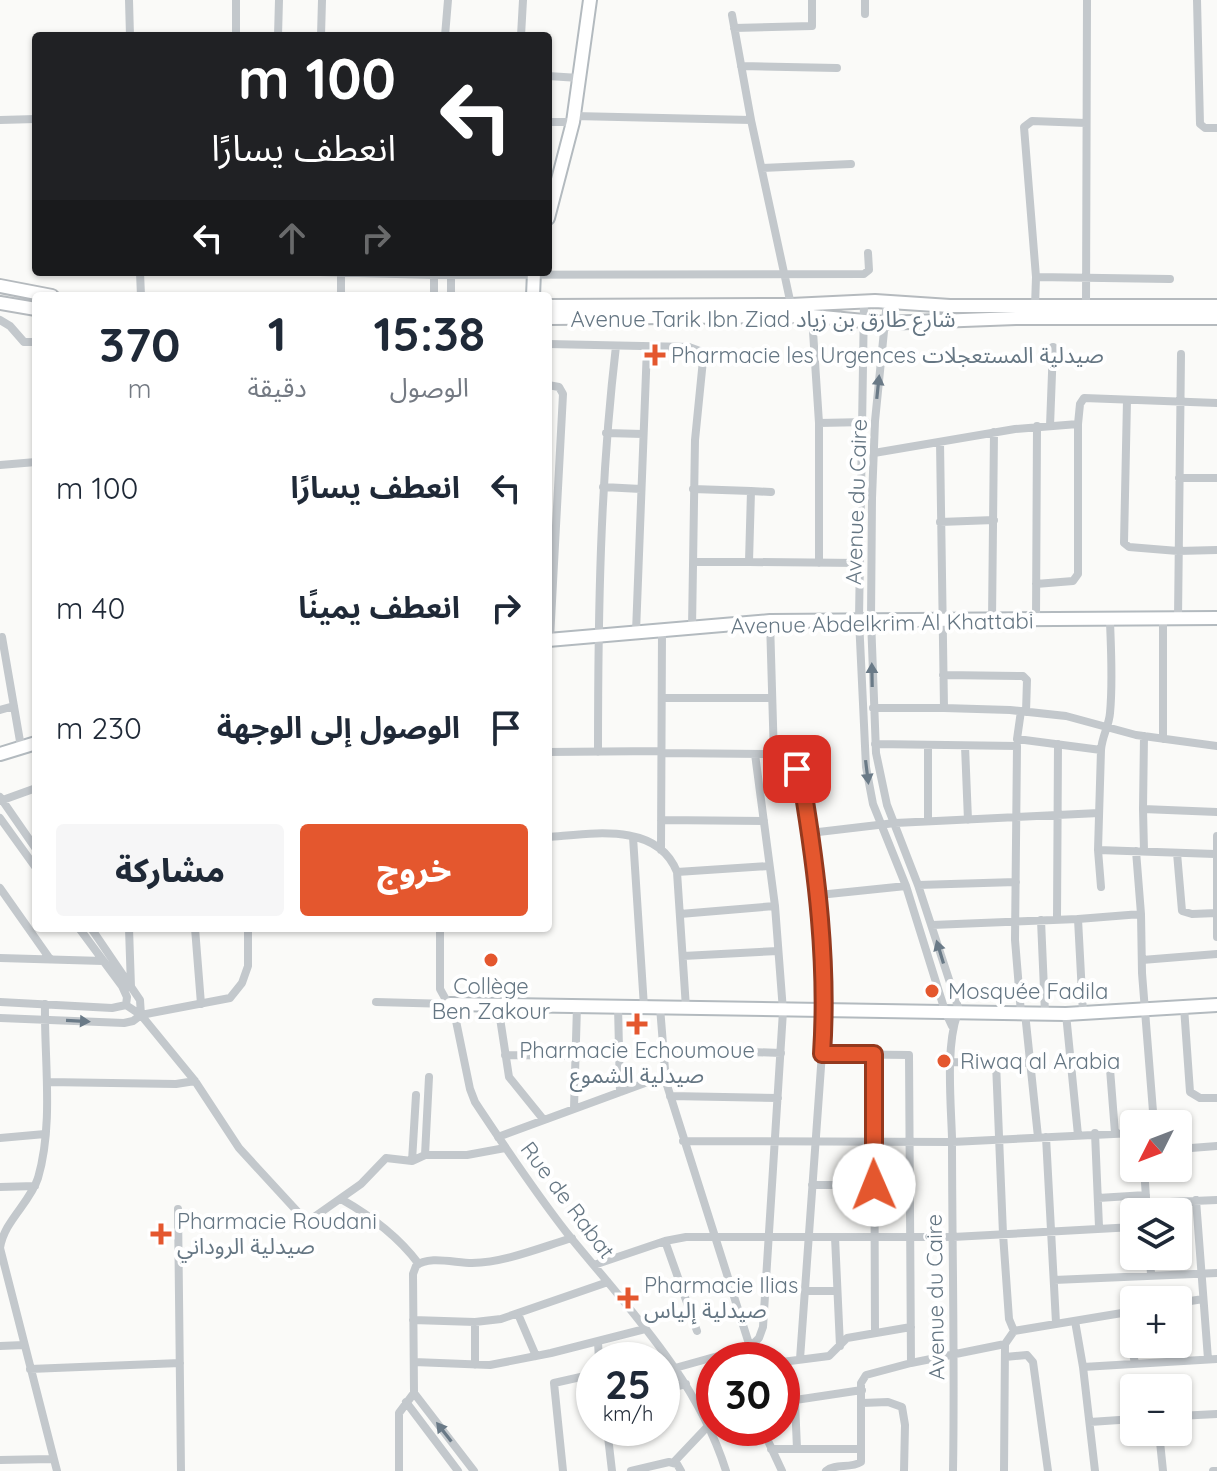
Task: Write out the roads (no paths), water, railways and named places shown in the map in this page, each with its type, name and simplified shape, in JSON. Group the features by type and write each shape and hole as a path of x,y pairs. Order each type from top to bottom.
{"main road":[{"path":"552,202 573,119 590,0"},
{"path":"0,286 32,292"},
{"name":"Avenue Tarik Ibn Ziad شارع طارق بن زياد","path":"552,306 791,305 887,301 950,306 1217,306"},
{"path":"0,303 32,308"},
{"name":"Avenue Tarik Ibn Ziad شارع طارق بن زياد","path":"552,318 812,316 885,323 1016,318 1217,318"},
{"name":"Avenue Abdelkrim Al Khattabi","path":"552,640 770,621 1217,618"},
{"path":"0,754 32,744"},
{"path":"450,1004 1066,1014 1217,1005"}],"street":[{"path":"129,0 130,32"},
{"path":"236,0 236,32"},
{"path":"278,32 279,0"},
{"path":"321,32 322,0"},
{"path":"445,32 448,0"},
{"path":"521,32 523,0"},
{"path":"734,28 812,26 812,0"},
{"path":"865,0 865,14"},
{"path":"1086,308 1087,0"},
{"path":"1197,0 1200,124 1205,128 1217,128"},
{"path":"732,15 791,305"},
{"path":"741,66 837,68"},
{"path":"552,76 579,78"},
{"path":"0,120 32,119"},
{"path":"552,122 751,120"},
{"path":"1035,307 1036,277 1024,127 1032,121 1086,123"},
{"path":"762,168 851,164"},
{"path":"552,274 864,274 869,270 868,253"},
{"path":"1036,277 1170,279"},
{"name":"Avenue du Caire","path":"887,301 875,421 865,619 866,767 873,804 906,886 952,1026"},
{"name":"Avenue du Caire","path":"864,302 859,563 875,744 884,794 959,1010 952,1026 953,1471"},
{"path":"812,316 819,423 819,563"},
{"path":"0,320 23,341 32,342"},
{"path":"552,344 689,347 698,349 702,354 693,489 692,628"},
{"path":"598,752 603,487 616,346"},
{"path":"636,632 647,347"},
{"path":"1050,426 1053,347"},
{"path":"1178,619 1181,354"},
{"path":"552,385 563,391 552,523"},
{"path":"1036,584 1073,581 1078,574 1078,424 1080,404 1084,398 1217,403"},
{"path":"1127,400 1123,540 1129,547 1217,550"},
{"path":"819,423 875,421"},
{"path":"874,453 994,432 1078,424"},
{"path":"1036,620 1037,426"},
{"path":"552,432 561,433"},
{"path":"992,620 994,432"},
{"path":"606,433 643,434"},
{"path":"940,442 944,708"},
{"path":"0,465 32,462"},
{"path":"1179,478 1217,478"},
{"path":"603,487 641,489"},
{"path":"693,489 771,492"},
{"path":"749,562 751,491"},
{"path":"940,522 994,520"},
{"path":"693,562 859,563"},
{"path":"1163,619 1163,739"},
{"path":"770,621 774,754 778,764 794,767 799,772 819,895 825,1011 800,1359 829,1356 847,1338 911,1327"},
{"path":"1101,887 1098,850 1101,750 1109,727 1110,621"},
{"path":"661,850 662,631"},
{"path":"2,637 4,668 21,747"},
{"path":"943,675 1023,676 1027,680 1017,743 1015,921 1023,1013 1042,1137 1052,1231 1056,1323"},
{"path":"662,698 771,698"},
{"path":"0,710 14,706"},
{"path":"873,708 944,708 1066,716 1144,736 1217,746"},
{"path":"1144,736 1140,851 1142,960 1153,1110"},
{"path":"875,744 1058,744 1101,750"},
{"path":"1057,920 1058,744"},
{"path":"928,745 928,821"},
{"path":"965,746 968,820"},
{"path":"552,752 774,754"},
{"path":"755,754 775,906 783,1011 763,1327 755,1342"},
{"path":"32,789 1,799 32,843"},
{"path":"1143,809 1217,812"},
{"path":"810,833 895,823 1099,813"},
{"path":"0,818 32,862"},
{"path":"661,820 764,821"},
{"path":"552,837 614,833 633,837 661,850 677,872 686,1008"},
{"path":"1217,836 1217,937"},
{"path":"633,837 644,1007"},
{"path":"1098,850 1215,854"},
{"path":"1177,853 1182,911 1192,914 1216,913"},
{"path":"677,872 769,866"},
{"path":"918,885 1016,882"},
{"path":"819,895 906,886"},
{"path":"0,888 50,959"},
{"path":"680,914 775,906"},
{"path":"932,925 1141,914"},
{"path":"1078,919 1083,1013"},
{"path":"1041,920 1045,1013"},
{"path":"82,932 122,986 127,997 126,1005"},
{"path":"94,932 142,1006 141,1015"},
{"path":"129,932 131,987"},
{"path":"195,932 201,1004"},
{"path":"0,1018 124,1023 141,1015 230,998 242,983 248,966 248,932"},
{"name":"Rue de Rabat","path":"440,932 439,985 457,1025 470,1089 505,1148 655,1342"},
{"path":"683,956 778,951"},
{"path":"1142,960 1217,954"},
{"path":"0,958 103,961"},
{"path":"0,1002 112,1008 126,1005 141,1015 195,1081 239,1148 307,1222 341,1199 386,1158 412,1161 425,1155 467,1155 505,1148"},
{"path":"376,1002 450,1004"},
{"path":"45,1004 45,1134 35,1186 2,1236 0,1248 57,1471"},
{"path":"498,1005 512,1082 543,1119"},
{"path":"574,1108 577,1006"},
{"path":"618,1006 620,1092"},
{"path":"660,1007 664,1076 748,1342"},
{"path":"1184,1007 1190,1092 1200,1098 1217,1098"},
{"path":"1066,1014 1078,1135"},
{"path":"663,1049 781,1053"},
{"path":"822,1054 909,1055 911,1363"},
{"path":"874,1054 875,1333"},
{"path":"505,1055 576,1056"},
{"path":"952,1062 1030,1063"},
{"path":"996,1063 1003,1234 1009,1319 1014,1331"},
{"path":"1110,1069 1115,1133"},
{"path":"498,1137 664,1076"},
{"path":"425,1155 429,1077"},
{"path":"47,1082 176,1084 195,1081"},
{"path":"412,1161 416,1095"},
{"path":"670,1096 778,1098"},
{"path":"1095,1133 1099,1227"},
{"path":"683,1141 909,1143 1120,1133"},
{"path":"0,1138 45,1134"},
{"path":"1192,1148 1217,1146"},
{"path":"812,1185 874,1185"},
{"path":"0,1187 35,1186"},
{"path":"1098,1198 1120,1200"},
{"path":"341,1199 380,1223 400,1240 418,1263"},
{"path":"1192,1200 1217,1200"},
{"path":"1083,1367 1212,1359 1200,1274 1196,1200"},
{"path":"178,1209 181,1471"},
{"path":"594,1265 686,1237 953,1237 1120,1227"},
{"path":"835,1237 840,1346"},
{"path":"474,1471 414,1393 413,1274 418,1263 426,1260 467,1263 496,1261 572,1238"},
{"path":"665,1241 697,1331"},
{"path":"1151,1270 1151,1275"},
{"path":"1054,1280 1217,1273"},
{"path":"413,1320 475,1322 501,1319 608,1282"},
{"path":"0,1290 11,1290"},
{"path":"805,1291 837,1291"},
{"path":"1192,1301 1203,1299"},
{"path":"518,1314 536,1356"},
{"path":"1004,1471 1005,1344 1014,1331 1120,1314"},
{"path":"1075,1321 1095,1471"},
{"path":"475,1322 475,1365"},
{"path":"598,1342 645,1329"},
{"path":"826,1471 831,1467 861,1462 861,1383 866,1375 1005,1344"},
{"path":"0,1346 24,1345"},
{"path":"414,1362 475,1365 576,1347"},
{"path":"1005,1357 1027,1355 1033,1362 1048,1471"},
{"path":"1134,1358 1135,1364"},
{"path":"30,1369 180,1363"},
{"name":"Rue de Rabat","path":"680,1375 696,1402"},
{"path":"563,1471 554,1383 576,1378"},
{"path":"680,1386 686,1384"},
{"path":"800,1400 862,1390"},
{"path":"399,1471 399,1413 414,1393"},
{"path":"406,1402 458,1471"},
{"path":"862,1403 888,1402 902,1407 905,1425 904,1471"},
{"path":"1192,1415 1217,1414"},
{"path":"1090,1422 1120,1420"},
{"path":"631,1471 673,1463 696,1439"},
{"path":"609,1446 612,1471"},
{"name":"Rue de Rabat","path":"717,1446 726,1471"},
{"path":"770,1446 781,1471"},
{"path":"1160,1446 1163,1471"},
{"path":"771,1449 861,1449"},
{"path":"0,1460 52,1459"},
{"path":"673,1463 681,1471"}],"place":[{"name":"Pharmacie les Urgences صيدلية المستعجلات","path":"655,355"},
{"name":"Collège Ben Zakour","path":"491,960"},
{"name":"Mosquée Fadila","path":"932,991"},
{"name":"Pharmacie Echoumoue صيدلية الشموع","path":"637,1024"},
{"name":"Riwaq al Arabia","path":"944,1061"},
{"name":"Pharmacie Roudani صيدلية الروداني","path":"161,1234"},
{"name":"Pharmacie Ilias صيدلية إلياس","path":"628,1298"}]}
